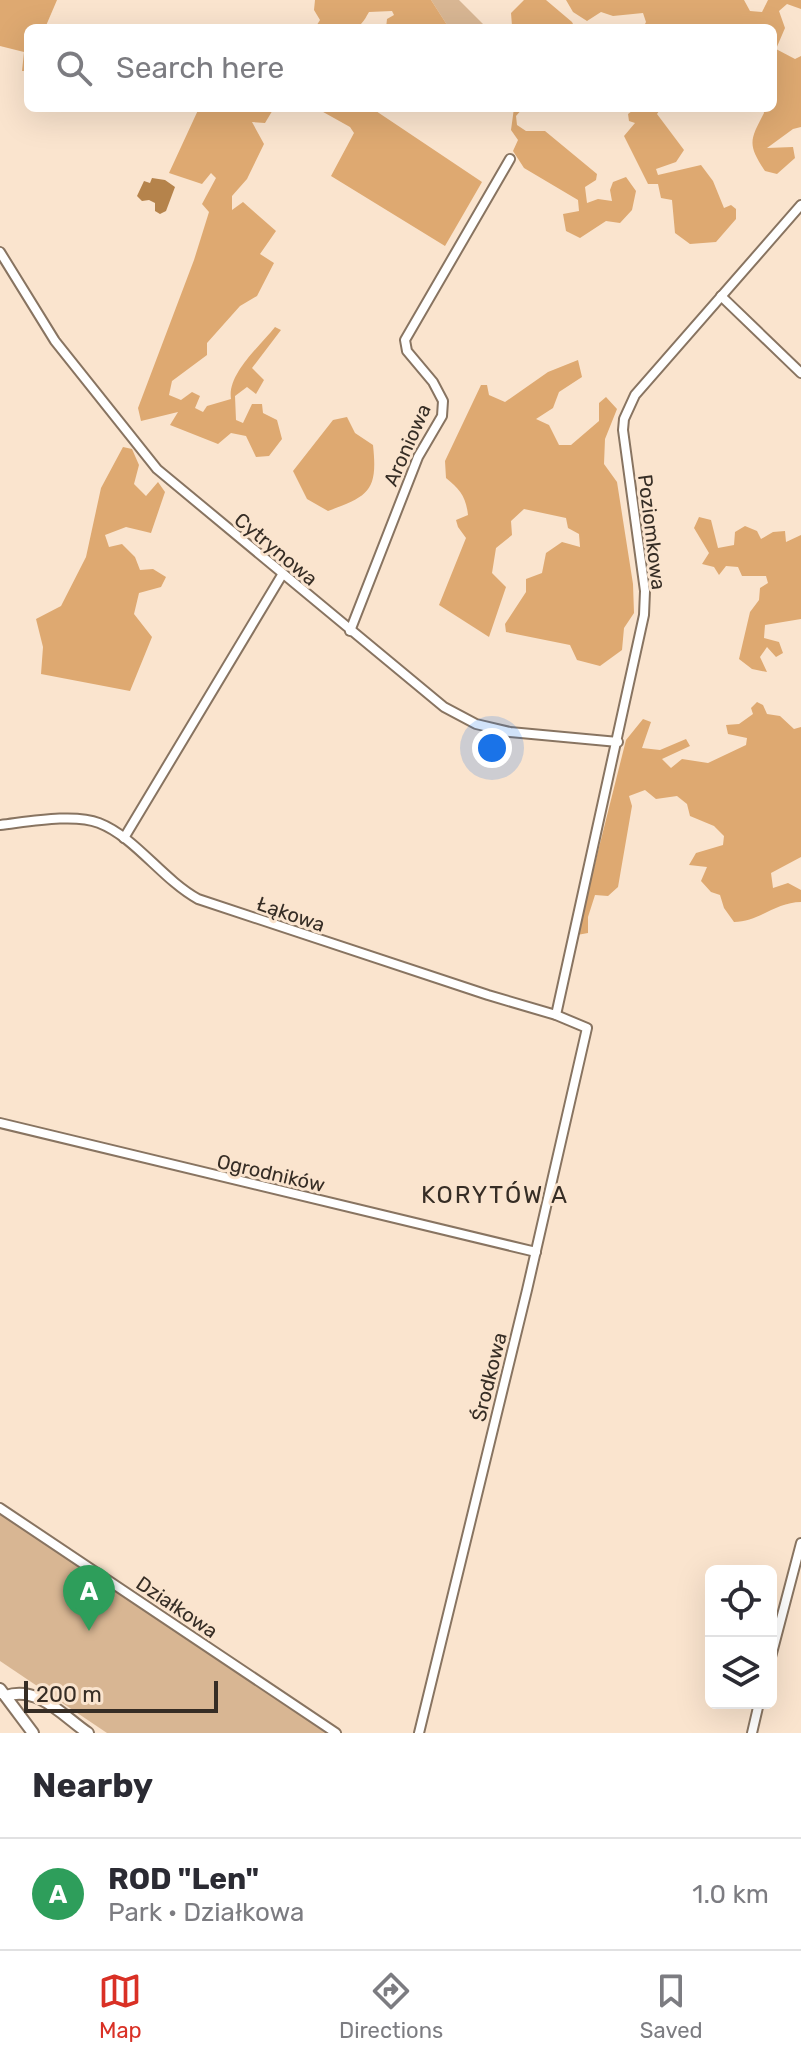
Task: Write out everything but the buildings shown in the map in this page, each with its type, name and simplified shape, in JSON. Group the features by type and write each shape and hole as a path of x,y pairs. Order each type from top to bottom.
{"street":[{"name":"Aroniowa","path":"350,631 418,457 442,416 443,401 433,382 407,351 405,340 510,159"},
{"name":"Poziomkowa","path":"556,1015 644,615 645,591 624,419 635,395 801,205"},
{"name":"Cytrynowa","path":"0,252 55,341 157,469 444,707 476,724 510,732 618,742"},
{"path":"721,296 801,373"},
{"path":"124,838 282,575"},
{"name":"Łąkowa","path":"0,825 81,819 99,823 124,838 182,890 198,899 295,933 556,1015 587,1028"},
{"name":"Środkowa","path":"419,1733 587,1028"},
{"name":"Ogrodników","path":"0,1123 536,1252"},
{"name":"Działkowa","path":"0,1508 336,1733"},
{"path":"776,1637 801,1543"},
{"path":"3,1692 33,1733"},
{"path":"3,1692 38,1696 88,1733"},
{"path":"752,1733 758,1709"}],"shaded area":[{"path":"0,0 57,0 47,24 24,24 24,52 0,46"},
{"path":"315,0 431,0 446,24 386,24 387,19 394,15 392,11 369,12 360,24 318,24 320,20 314,10"},
{"path":"431,0 459,0 483,24 446,24"},
{"path":"524,0 546,0 573,24 512,24 511,13"},
{"path":"566,0 744,0 750,11 762,12 768,0 801,0 801,9 787,4 779,11 785,28 777,47 777,24 645,24 643,13 613,16 601,12 587,21 573,12"},
{"path":"777,50 795,59 801,56 801,127 793,129 767,148 793,147 795,158 777,174 765,171 753,148 753,136 764,113 777,112"},
{"path":"197,112 272,112 265,123 252,122 264,144 247,179 232,196 232,210 243,202 276,231 260,254 274,263 257,296 240,306 207,343 207,355 172,381 169,395 181,400 192,392 200,396 195,408 203,412 207,406 231,399 239,370 275,327 281,330 252,368 264,380 256,394 247,387 235,396 236,420 243,423 252,404 262,404 263,413 277,420 282,439 269,456 256,457 246,436 231,433 218,444 170,425 178,412 141,421 138,408 194,260 209,212 202,204 216,178 211,173 202,184 169,173"},
{"path":"323,112 377,112 482,182 445,246 331,176 354,133 350,127"},
{"path":"513,112 520,112 516,116 517,125 526,131 545,131 597,174 596,180 585,187 587,203 598,199 612,201 610,190 613,182 626,177 636,191 632,210 620,223 606,221 580,238 566,231 563,214 579,211 578,200 524,168 513,151 518,140 511,130"},
{"path":"658,112 684,150 676,162 656,169 658,175 701,165 713,181 724,208 731,205 736,209 736,219 716,242 690,244 675,233 672,200 661,198 658,184 648,184 624,136 635,123 629,121 628,114"},
{"path":"152,178 165,180 175,187 166,211 160,214 155,211 155,203 142,201 137,196 144,181 150,183"},
{"path":"578,360 582,377 559,392 553,408 536,419 549,425 559,445 571,445 599,421 599,403 606,397 617,409 605,439 604,464 617,482 633,584 634,613 624,628 622,650 600,666 577,660 570,645 506,632 505,624 526,592 526,579 542,573 546,553 562,542 580,547 579,534 568,528 566,518 524,509 511,521 512,535 496,548 492,573 506,587 489,637 439,605 466,538 456,520 468,515 462,494 446,478 445,461 481,385 487,385 489,395 505,402 548,372"},
{"path":"347,417 355,433 373,445 374,473 368,490 362,496 328,511 307,499 293,471 333,420"},
{"path":"123,447 132,449 139,465 134,484 146,496 158,482 165,492 151,533 126,527 105,535 109,547 122,544 135,557 140,570 153,569 166,577 161,587 139,593 134,614 152,637 130,691 41,674 43,647 36,619 61,606 86,557 101,488"},
{"path":"699,517 711,520 718,548 734,545 735,532 745,526 757,531 761,539 773,532 785,531 786,542 801,535 801,619 765,625 764,638 779,642 783,653 776,657 767,647 760,657 767,672 752,669 739,659 750,612 759,600 760,588 768,583 766,576 742,576 738,567 726,566 719,575 714,567 702,564 709,553 694,528"},
{"path":"757,702 763,705 767,714 780,716 794,729 801,727 801,857 771,873 773,888 788,883 801,890 801,902 734,922 724,908 720,895 711,892 701,881 707,867 689,865 696,853 723,845 724,836 714,826 690,816 687,804 677,796 656,799 645,790 629,796 632,806 618,887 608,896 595,895 588,917 588,933 577,935 626,740 643,719 651,722 642,748 660,750 686,739 690,746 662,759 671,768 682,759 708,763 746,745 747,738 728,734 726,725 739,724 753,714 751,708"},
{"path":"0,1512 332,1733 107,1733 0,1661"}],"place":[{"name":"ROD \"Len\"","path":"89,1631"}],"district":[{"name":"KORYTÓW A","path":"495,1195"}]}
